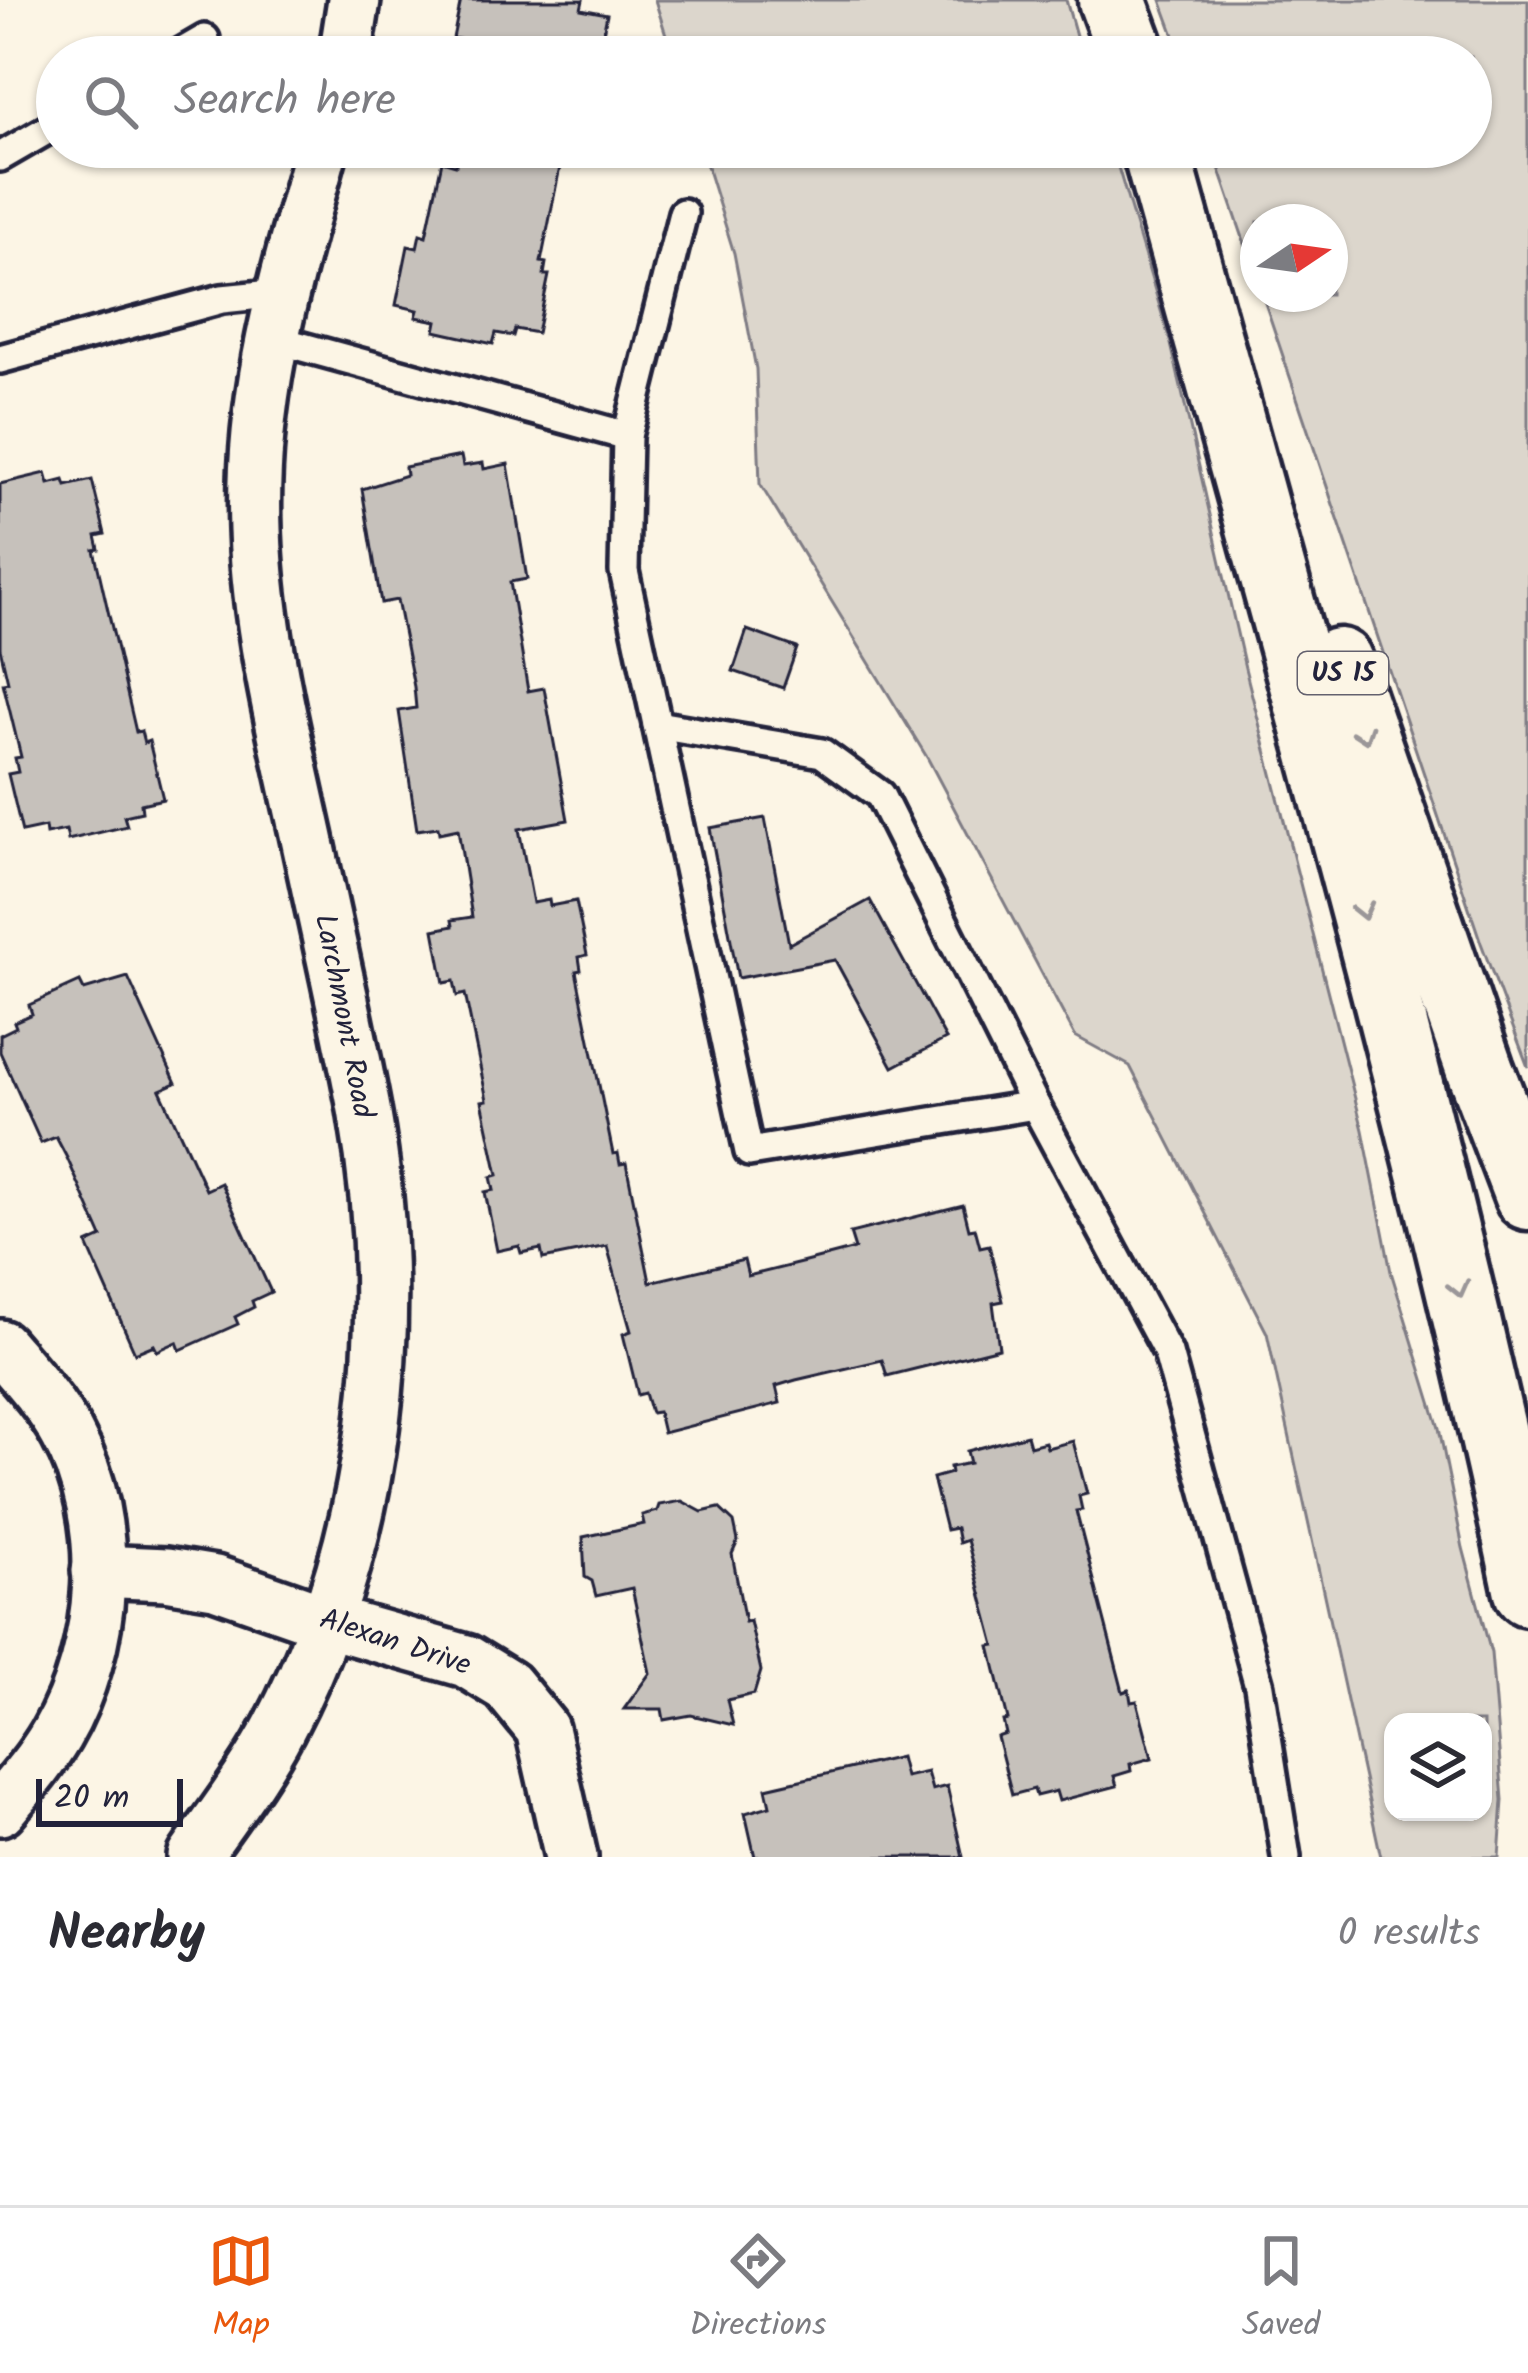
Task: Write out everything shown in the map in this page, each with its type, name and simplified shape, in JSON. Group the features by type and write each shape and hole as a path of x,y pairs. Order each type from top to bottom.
{"highway":[{"path":"1112,0 1125,36"},
{"path":"1161,168 1334,797 1488,1405 1528,1592"},
{"name":"US 15","path":"1172,168 1358,719 1528,1196"}],"street":[{"path":"348,36 354,0"},
{"name":"Larchmont Road","path":"194,1857 278,1730 326,1622 348,1561 375,1418 378,1225 364,1112 263,631 255,532 255,453 276,316 316,168"},
{"path":"0,1346 66,1432 92,1508 98,1571 97,1613 76,1691 36,1767 0,1809"},
{"name":"Alexan Drive","path":"98,1571 215,1582 326,1622 466,1660 507,1686 542,1729 572,1857"}],"lane":[{"path":"0,157 36,136"},
{"path":"683,213 627,436 625,571 748,1151 1035,1105"},
{"path":"1,353 222,299 627,436"},
{"path":"657,724 822,753 880,795 1035,1105 1168,1353 1259,1686 1283,1855"}],"shaded area":[{"path":"655,0 1066,0 1076,36 666,36"},
{"path":"1161,0 1528,0 1528,1067 1481,943 1268,312 1348,312 1348,204 1240,204 1240,229 1219,168 1492,168 1492,36 1174,36"},
{"path":"708,168 1118,168 1171,344 1245,668 1363,1130 1391,1272 1439,1428 1463,1548 1491,1653 1503,1800 1499,1857 1381,1857 1267,1333 1130,1066 1075,1036 928,759 760,484 756,369 734,253"}],"building":[{"path":"461,0 583,0 581,9 607,14 602,36 453,36"},
{"path":"441,168 560,168 541,262 546,263 544,275 549,275 537,333 515,329 513,336 496,333 493,344 435,331 437,321 416,317 418,310 396,305 408,246 417,248 420,234 426,236"},
{"path":"461,456 463,466 483,463 484,469 508,464 527,579 510,582 528,691 544,688 568,820 519,829 533,903 549,900 550,906 576,901 587,955 579,957 581,970 576,971 613,1154 618,1153 620,1164 626,1163 650,1282 744,1260 748,1276 805,1262 855,1249 850,1233 963,1205 980,1247 989,1245 1003,1301 993,1303 999,1348 887,1376 882,1360 796,1380 776,1386 780,1403 663,1433 658,1412 651,1413 645,1393 638,1395 623,1334 631,1331 607,1246 543,1259 541,1249 521,1253 519,1246 497,1251 485,1192 494,1190 491,1177 498,1175 482,1101 487,1100 465,994 457,996 454,981 444,983 434,930 453,926 452,920 472,917 458,829 417,830 399,711 416,708 414,687 397,600 381,603 362,489 406,475 405,467"},
{"path":"46,473 49,484 92,480 105,534 96,536 99,549 94,550 136,732 141,731 144,743 149,741 163,799 141,804 142,812 124,816 127,826 68,840 66,830 46,834 45,827 22,832 8,774 18,772 15,758 21,757 3,683 8,682 0,648 0,484"},
{"path":"747,630 797,648 783,688 733,671"},
{"path":"765,818 789,944 870,900 946,1039 893,1067 835,960 738,978 710,828"},
{"path":"128,977 176,1083 160,1090 206,1190 221,1183 271,1292 235,1317 238,1324 180,1350 177,1342 157,1351 154,1345 135,1353 87,1244 102,1237 67,1158 56,1137 41,1143 0,1052 0,1035 32,1014 29,1005 80,982 84,990"},
{"path":"1027,1435 1030,1446 1045,1442 1047,1448 1073,1441 1087,1494 1079,1496 1082,1510 1076,1511 1123,1692 1129,1690 1131,1702 1137,1701 1152,1758 1130,1764 1131,1771 1114,1776 1117,1786 1059,1801 1056,1791 1036,1796 1034,1789 1012,1795 997,1737 1006,1734 1003,1721 1008,1720 990,1646 995,1645 967,1540 959,1543 956,1528 946,1530 933,1478 951,1473 950,1467 970,1463 967,1451"},
{"path":"682,1501 702,1512 719,1508 734,1522 738,1541 732,1554 745,1622 750,1621 761,1671 754,1694 727,1700 733,1725 691,1715 664,1720 662,1709 624,1709 650,1673 632,1588 596,1596 592,1581 585,1577 583,1537 644,1524 642,1515 657,1511 659,1505"},
{"path":"900,1757 905,1777 927,1772 932,1790 947,1786 963,1857 755,1857 745,1813 770,1806 766,1788"}]}
